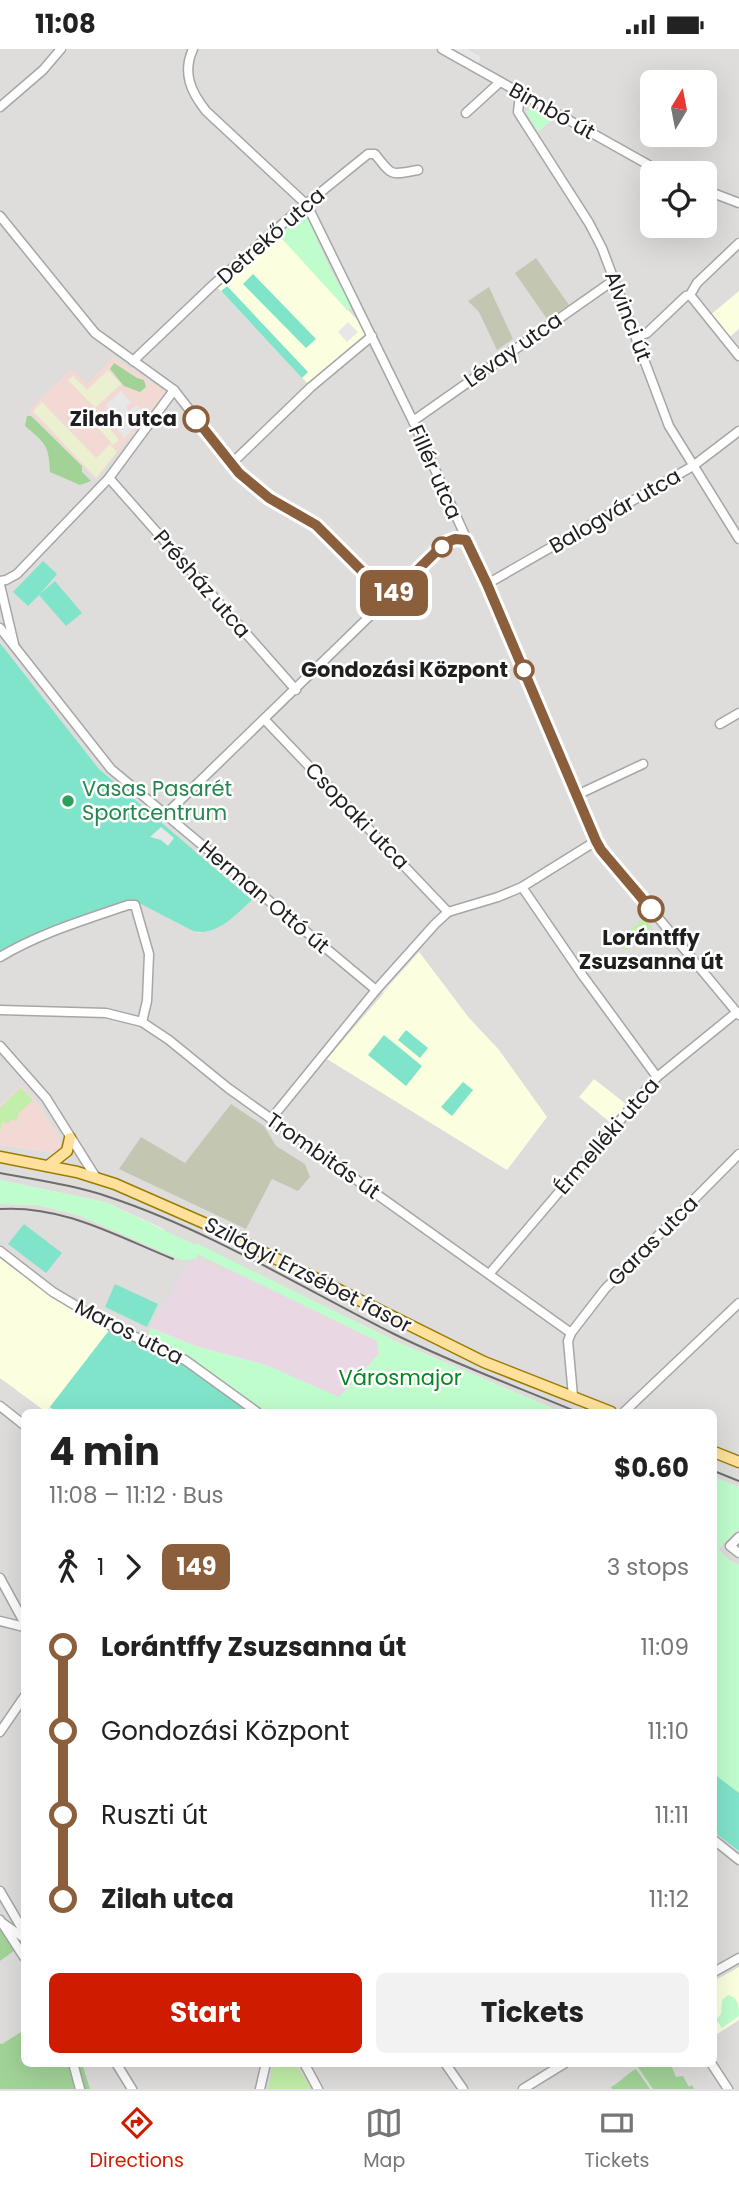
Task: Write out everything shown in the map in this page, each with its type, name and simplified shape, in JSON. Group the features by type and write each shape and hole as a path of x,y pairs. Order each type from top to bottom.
{"main road":[{"path":"48,1166 67,1151 70,1138"},
{"name":"Szilágyi Erzsébet fasor","path":"0,1157 94,1176 204,1223 484,1362 604,1409"},
{"path":"717,1454 739,1462"}],"street":[{"path":"0,107 61,49"},
{"name":"Fillér utca","path":"193,49 188,59 187,71 194,96 206,111 307,205 413,421 487,584 601,850 738,1014"},
{"name":"Bimbó út","path":"442,49 641,161"},
{"path":"466,113 500,82"},
{"name":"Alvinci út","path":"523,95 518,112 602,248 669,426 739,540"},
{"name":"Detrekő utca","path":"133,361 214,284 368,154 375,155 389,172 394,174 418,170"},
{"path":"717,194 739,202"},
{"path":"0,216 95,333 174,390 239,473 269,498 316,525 389,598"},
{"path":"636,337 647,333 690,295 696,283 739,243"},
{"name":"Lévay utca","path":"413,421 614,280"},
{"path":"690,295 739,356"},
{"path":"231,464 311,387 372,337"},
{"path":"0,583 17,574 109,478 174,390"},
{"name":"Balogvár utca","path":"487,584 693,466 739,431"},
{"name":"Présház utca","path":"109,478 296,690"},
{"path":"165,815 445,543 455,539 466,540"},
{"name":"Herman Ottó út","path":"0,583 15,647"},
{"name":"Herman Ottó út","path":"0,628 111,769 376,990"},
{"path":"719,725 739,713"},
{"name":"Csopaki utca","path":"265,720 448,912"},
{"path":"576,795 643,764"},
{"path":"271,1119 376,990 448,912 522,887 596,841"},
{"path":"522,887 657,1077"},
{"path":"0,957 72,923 135,905 149,954 147,1001 142,1022"},
{"name":"Trombitás út","path":"0,1010 94,1012 142,1022 169,1040 228,1088 571,1333"},
{"name":"Érmelléki utca","path":"490,1273 657,1077 738,1014"},
{"path":"0,1046 46,1098 94,1176"},
{"name":"Garas utca","path":"571,1333 605,1289 739,1154"},
{"name":"Maros utca","path":"0,1251 53,1292 105,1323 185,1360 253,1409"},
{"path":"627,1409 739,1303"},
{"path":"571,1333 568,1341 573,1396"},
{"path":"0,1406 21,1423"},
{"path":"739,1537 730,1546 739,1553"},
{"path":"0,1577 21,1616"},
{"path":"0,1621 21,1626"},
{"path":"0,1732 21,1701"},
{"path":"717,1842 739,1860"},
{"path":"0,1891 21,1927"},
{"path":"1,1921 21,1936"},
{"path":"1,1921 21,1952"},
{"path":"717,1970 739,1958"},
{"path":"74,2067 80,2089"},
{"path":"118,2067 132,2089"},
{"path":"260,2089 265,2067"},
{"path":"306,2067 318,2089"},
{"path":"448,2067 463,2089"},
{"path":"523,2089 559,2067"},
{"path":"714,2067 728,2089"}],"shaded area":[{"path":"0,49 739,49 739,1487 717,1478 717,1409 554,1409 395,1341 105,1202 0,1180 0,1145 55,1153 59,1137 36,1101 21,1087 0,1106 0,953 137,902 200,933 252,900 99,769 0,643","holes":["419,952 469,1018 499,1050 382,992"]},
{"path":"442,49 467,49 481,57 476,69"},
{"path":"276,232 372,336 311,387 216,286"},
{"path":"536,258 569,305 547,319 515,273"},
{"path":"489,287 513,339 497,350 479,312 468,301"},
{"path":"739,291 739,329 726,340 708,317"},
{"path":"348,322 358,332 347,342 338,332"},
{"path":"113,357 166,392 96,480 28,411 71,369 87,384"},
{"path":"108,370 121,384 95,408 68,380 73,376 87,390"},
{"path":"121,391 131,402 126,407 129,411 137,405 145,413 125,438 117,429 121,423 106,405"},
{"path":"42,402 96,458 110,444 117,452 96,478 33,411"},
{"path":"100,417 119,440 113,445 94,423"},
{"path":"215,584 238,609 232,614 210,589"},
{"path":"161,827 174,838 168,846 161,840 150,837"},
{"path":"419,952 469,1018 499,1050 547,1117 507,1170 327,1059"},
{"path":"594,1079 626,1104 611,1123 579,1097"},
{"path":"21,1086 36,1101 59,1137 61,1146 55,1153 0,1145 0,1106"},
{"path":"231,1104 264,1126 276,1146 305,1164 310,1177 298,1191 272,1179 246,1229 119,1169 141,1137 185,1163"},
{"path":"0,1204 38,1205 78,1215 198,1254 377,1341 151,1328 259,1409 21,1409 21,1938 0,1925"},
{"path":"0,1258 45,1291 111,1328 48,1409 42,1409 0,1378"},
{"path":"196,1259 224,1272 227,1266 377,1341 379,1354 339,1398 266,1365 198,1347 151,1328 162,1305 166,1306 182,1272"},
{"path":"739,1529 739,1565 718,1549"},
{"path":"717,1776 739,1793 739,2089 90,2089 83,2067 717,2067"},
{"path":"18,1948 21,1950 21,2032 2,2044 0,2042 0,1961"},
{"path":"739,1967 739,2020 717,2034 717,1979"}],"green space":[{"path":"530,107 552,119 538,132 526,112"},
{"path":"299,212 309,216 334,275 355,304 348,311 276,232"},
{"path":"253,274 316,339 306,348 243,284"},
{"path":"227,286 308,372 302,378 221,291"},
{"path":"114,363 144,380 146,387 140,392 124,386 110,369"},
{"path":"27,416 31,416 82,466 82,472 91,481 80,485 50,472 45,445 25,426"},
{"path":"43,561 57,574 40,594 55,581 82,613 66,626 39,595 28,606 13,592"},
{"name":"Vasas Pasarét Sportcentrum","path":"0,643 99,769 252,900 233,918 210,931 193,931 137,902 0,953"},
{"path":"644,918 652,927 625,951 618,941"},
{"path":"406,1030 428,1048 420,1058 398,1040"},
{"path":"384,1035 422,1066 406,1086 368,1055"},
{"path":"463,1082 473,1090 452,1116 441,1107"},
{"path":"21,1088 33,1100 18,1114 17,1121 2,1122 0,1132 0,1108"},
{"name":"Városmajor","path":"0,1180 105,1202 195,1245 196,1243 395,1341 554,1409 259,1409 204,1368 147,1339 151,1328 198,1347 266,1365 339,1397 379,1354 377,1341 198,1254 196,1259 181,1260 78,1215 38,1205 0,1204"},
{"path":"24,1224 62,1253 46,1273 8,1244"},
{"path":"115,1284 158,1304 147,1327 105,1307"},
{"path":"111,1328 185,1357 259,1409 53,1409 50,1407"},
{"path":"717,1478 739,1487 739,1529 718,1549 739,1565 739,1793 717,1776"},
{"path":"717,1776 739,1793 739,1851 717,1834"},
{"path":"0,1925 21,1938 21,1950 18,1948 0,1961"},
{"path":"728,1995 732,1996 736,2000 739,2016 722,2028 717,2019 721,2014 722,2000"},
{"path":"21,2032 21,2067 83,2067 90,2089 0,2089 0,2043"},
{"path":"273,2067 297,2067 311,2089 268,2089"},
{"path":"638,2067 672,2067 676,2077 683,2076 689,2087 692,2085 694,2089 653,2089"},
{"path":"636,2069 650,2089 612,2089 611,2087"}],"tram line":[{"path":"0,1173 82,1189 146,1210 218,1242 415,1344 570,1409"},
{"path":"0,1209 23,1209 67,1217 173,1259"},
{"path":"717,1472 739,1481"}],"bus line":[{"name":"149","path":"196,419 239,473 269,498 316,525 389,598 445,543 455,539 466,540 596,841 651,909"}],"place":[{"name":"Zilah utca","path":"196,419"},
{"name":"Gondozási Központ","path":"524,670"},
{"name":"Vasas Pasarét Sportcentrum","path":"68,801"},
{"name":"Lorántffy Zsuzsanna út","path":"651,909"}]}
